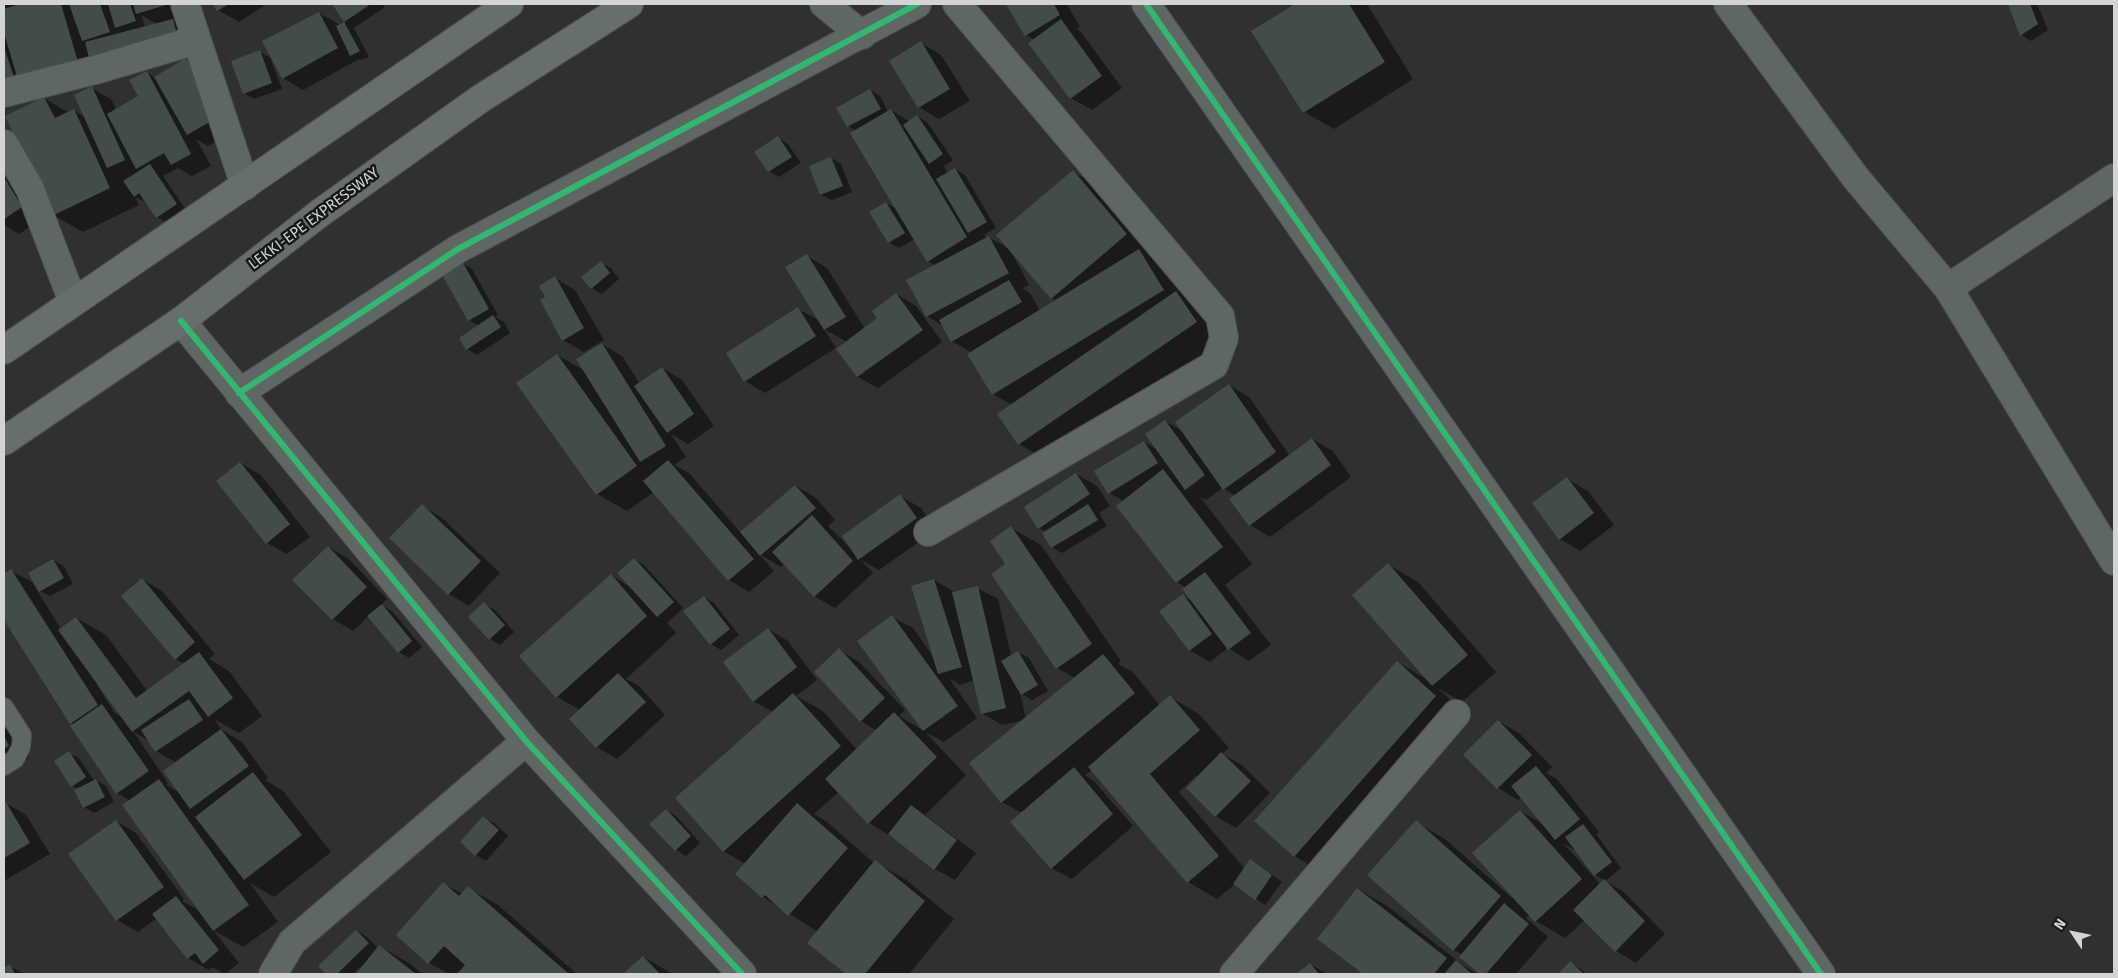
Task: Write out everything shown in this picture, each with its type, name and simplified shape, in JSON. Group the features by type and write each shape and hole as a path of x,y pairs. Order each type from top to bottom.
{"highway":[{"path":"4,350 509,4"},
{"name":"LEKKI-EPE EXPRESSWAY","path":"4,441 181,321 320,213 472,105 629,4"}],"street":[{"path":"185,4 245,186"},
{"path":"824,4 862,35"},
{"path":"239,393 458,250 917,4"},
{"path":"928,532 1214,365 1224,338 1220,316 957,4"},
{"path":"1146,4 1821,974"},
{"path":"1728,4 1856,177 1948,288 2114,561"},
{"path":"4,92 95,70 196,40"},
{"path":"4,144 30,189 73,302"},
{"path":"1948,288 2114,178"},
{"path":"181,321 526,741 742,974"},
{"path":"1234,974 1456,714"},
{"path":"273,974 292,942 526,741"}],"lane":[{"path":"4,707 22,734 21,747 14,759 4,766"}],"building":[{"path":"20,4 61,4 78,62 18,80 4,33 4,9"},
{"path":"69,4 100,4 110,32 82,41"},
{"path":"108,4 130,4 136,21 115,28"},
{"path":"133,4 169,4 136,14"},
{"path":"213,4 229,4 217,11"},
{"path":"332,4 371,4 344,22"},
{"path":"1006,4 1054,4 1060,15 1025,36"},
{"path":"1295,4 1349,4 1385,62 1303,113 1251,31"},
{"path":"2008,4 2030,4 2038,24 2020,36"},
{"path":"319,12 338,48 282,79 262,41"},
{"path":"173,19 177,35 89,58 85,42"},
{"path":"1061,19 1102,76 1070,99 1028,43"},
{"path":"344,22 360,51 350,56 336,26"},
{"path":"921,41 950,89 918,108 889,61"},
{"path":"4,47 15,80 4,83"},
{"path":"260,50 272,83 243,94 231,61"},
{"path":"186,58 220,116 187,135 154,77"},
{"path":"147,71 191,154 171,165 164,153 136,169 107,114 138,96 129,80"},
{"path":"92,86 125,160 107,168 74,95"},
{"path":"870,89 881,109 847,127 836,108"},
{"path":"44,97 55,118 74,109 110,188 52,216 5,116"},
{"path":"891,109 967,237 927,262 850,133"},
{"path":"917,115 943,154 929,164 903,125"},
{"path":"778,136 792,157 768,172 754,152"},
{"path":"831,157 843,186 820,195 809,166"},
{"path":"150,164 177,204 156,218 139,193 134,197 123,181"},
{"path":"955,168 987,222 968,233 936,179"},
{"path":"1073,170 1127,234 1051,299 996,235"},
{"path":"4,177 22,207 4,219"},
{"path":"886,202 905,233 888,243 869,212"},
{"path":"989,236 1009,273 926,317 906,280"},
{"path":"1139,249 1164,290 992,395 967,354"},
{"path":"807,254 846,317 824,330 785,267"},
{"path":"462,261 489,309 468,321 441,273"},
{"path":"601,261 610,273 591,289 581,277"},
{"path":"555,276 584,328 562,341 540,300 545,297 539,286"},
{"path":"1009,280 1022,302 951,342 939,320"},
{"path":"1176,291 1197,322 1018,445 997,414"},
{"path":"896,293 923,330 857,377 836,349 877,318 872,311"},
{"path":"798,307 816,336 744,382 726,353"},
{"path":"493,315 501,327 466,350 459,338"},
{"path":"602,343 666,446 640,462 576,359"},
{"path":"557,354 637,466 596,495 516,383"},
{"path":"662,367 694,414 667,433 634,386"},
{"path":"1229,384 1276,452 1223,490 1175,422"},
{"path":"1165,420 1205,475 1185,490 1145,434"},
{"path":"1312,438 1331,465 1249,526 1229,499"},
{"path":"1144,441 1158,463 1108,494 1094,471"},
{"path":"668,460 754,559 728,581 643,481"},
{"path":"240,462 290,524 266,544 216,481"},
{"path":"1163,469 1223,547 1176,583 1116,506"},
{"path":"1076,473 1090,494 1038,529 1024,507"},
{"path":"1567,477 1594,513 1559,540 1532,503"},
{"path":"795,485 816,508 760,556 740,532"},
{"path":"900,494 917,518 858,560 842,536"},
{"path":"422,504 481,561 448,595 389,538"},
{"path":"1088,504 1098,520 1051,548 1042,533"},
{"path":"812,515 853,561 814,597 772,552"},
{"path":"1011,526 1092,644 1056,669 991,574 1005,564 990,541"},
{"path":"328,546 367,587 332,620 292,580"},
{"path":"634,558 674,602 657,617 617,573"},
{"path":"53,559 64,578 39,592 28,573"},
{"path":"1388,563 1468,655 1432,686 1352,595"},
{"path":"11,569 98,705 70,724 4,620 4,574"},
{"path":"1205,572 1251,633 1228,650 1182,589"},
{"path":"611,574 647,616 556,698 519,656"},
{"path":"142,578 195,642 175,660 121,596"},
{"path":"934,579 962,667 938,674 911,586"},
{"path":"978,586 1006,708 981,714 952,592"},
{"path":"1183,594 1212,634 1189,651 1159,611"},
{"path":"704,596 730,629 710,645 683,611"},
{"path":"484,602 505,625 489,640 468,617"},
{"path":"382,604 412,641 398,653 367,616"},
{"path":"892,615 958,706 923,731 857,641"},
{"path":"76,617 136,698 199,652 233,698 208,717 189,691 132,732 58,630"},
{"path":"768,628 797,667 753,702 723,662"},
{"path":"839,648 885,698 860,722 814,672"},
{"path":"1018,651 1038,685 1021,695 1001,661"},
{"path":"1103,654 1135,693 1001,803 969,763"},
{"path":"1397,661 1436,696 1294,857 1254,821"},
{"path":"618,673 646,702 596,748 569,719"},
{"path":"793,693 841,746 723,852 675,798"},
{"path":"1170,695 1200,730 1150,774 1219,856 1187,883 1088,767"},
{"path":"189,699 203,720 155,752 141,730"},
{"path":"102,704 149,771 116,794 70,726"},
{"path":"894,712 937,757 868,824 825,779"},
{"path":"1498,720 1532,755 1497,789 1463,755"},
{"path":"221,729 249,766 190,809 163,771"},
{"path":"4,736 9,746 4,749"},
{"path":"69,751 86,777 71,787 54,761"},
{"path":"1221,752 1251,781 1215,817 1186,788"},
{"path":"1536,766 1580,819 1555,840 1511,786"},
{"path":"1074,767 1113,814 1051,869 1010,822"},
{"path":"253,772 302,835 244,880 195,817"},
{"path":"96,779 105,797 83,808 74,790"},
{"path":"159,779 249,905 213,931 122,805"},
{"path":"6,802 30,843 4,858 4,803"},
{"path":"797,803 848,848 788,916 765,895 762,898 735,874"},
{"path":"911,805 957,840 934,870 888,834"},
{"path":"666,809 691,836 675,851 649,824"},
{"path":"1520,810 1582,879 1535,922 1472,853"},
{"path":"483,816 499,830 475,856 460,842"},
{"path":"116,820 164,887 116,921 68,854"},
{"path":"1416,820 1501,896 1453,951 1367,875"},
{"path":"1583,824 1612,862 1594,876 1565,837"},
{"path":"1250,859 1272,875 1255,900 1233,884"},
{"path":"875,860 925,901 865,974 846,974 807,943"},
{"path":"1604,879 1645,921 1615,952 1573,910"},
{"path":"443,882 459,896 468,886 569,974 457,974 465,965 444,946 428,964 396,935"},
{"path":"1357,888 1447,958 1434,974 1363,974 1317,939"},
{"path":"176,896 219,950 203,964 195,953 187,959 152,914"},
{"path":"1504,903 1529,924 1486,974 1480,974 1459,957"},
{"path":"356,930 369,943 337,974 326,974 318,966"},
{"path":"379,945 416,974 356,974"},
{"path":"643,956 660,974 623,974"},
{"path":"1456,960 1472,974 1444,974"},
{"path":"1570,961 1584,974 1558,974"},
{"path":"1310,963 1319,974 1296,974"},
{"path":"10,964 15,974 4,974 4,968"}],"cycle path":[{"path":"239,393 458,249 917,4"},
{"path":"1146,4 1821,974"},
{"path":"181,321 526,741 742,974"}]}
